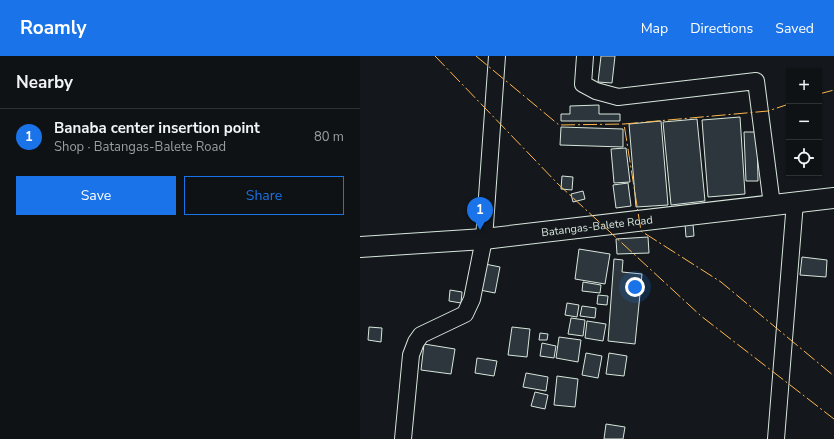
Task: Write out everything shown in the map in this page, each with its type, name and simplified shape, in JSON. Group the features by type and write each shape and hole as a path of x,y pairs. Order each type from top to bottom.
{"main road":[{"name":"Batangas-Balete Road","path":"360,247 484,239 834,198"}],"street":[{"path":"403,439 411,355 416,342 421,335 465,314 472,299 484,239 497,56"},
{"path":"585,56 584,84 596,91 618,96 756,81 772,205"},
{"path":"776,439 795,202"}],"building":[{"path":"601,56 615,56 612,83 598,82"},
{"path":"599,105 599,114 620,114 620,121 561,121 561,114 570,114 570,106"},
{"path":"740,117 745,194 708,197 702,120"},
{"path":"697,119 705,201 671,205 663,122"},
{"path":"661,121 668,205 636,207 629,124"},
{"path":"561,127 623,129 623,147 560,145"},
{"path":"744,132 757,132 758,181 746,181"},
{"path":"626,148 630,182 614,183 611,149"},
{"path":"562,176 573,177 572,190 561,189"},
{"path":"628,183 631,206 616,208 613,185"},
{"path":"583,191 585,199 573,202 571,194"},
{"path":"685,224 693,224 694,236 686,237"},
{"path":"648,237 649,253 617,254 616,239"},
{"path":"579,249 610,254 605,284 575,279"},
{"path":"802,257 827,260 826,277 800,275"},
{"path":"614,259 623,260 622,272 642,274 635,344 608,341"},
{"path":"485,264 500,267 495,293 480,290"},
{"path":"583,282 601,285 600,293 582,291"},
{"path":"450,290 462,292 461,303 449,301"},
{"path":"598,295 608,296 607,305 597,304"},
{"path":"567,303 579,305 577,317 565,315"},
{"path":"582,306 596,308 595,318 580,316"},
{"path":"571,318 585,320 583,336 568,334"},
{"path":"587,321 606,324 603,341 585,338"},
{"path":"369,327 382,328 381,342 368,340"},
{"path":"512,327 530,329 527,357 508,355"},
{"path":"540,333 548,334 547,340 539,340"},
{"path":"559,337 581,340 578,362 556,358"},
{"path":"542,343 556,346 554,358 540,356"},
{"path":"424,344 455,349 451,374 421,370"},
{"path":"586,353 602,356 598,378 582,375"},
{"path":"609,353 627,356 624,376 606,374"},
{"path":"477,358 497,361 494,376 475,373"},
{"path":"526,373 548,377 546,391 523,387"},
{"path":"557,376 578,379 575,407 554,405"},
{"path":"535,392 548,395 545,409 531,406"},
{"path":"606,424 625,427 623,439 604,439"}],"power":[{"path":"435,56 558,184 701,316 834,419"},
{"path":"476,56 559,125 624,124 641,231 721,282 834,376"},
{"path":"822,93 834,90"},
{"path":"624,124 768,111 786,105"}],"place":[{"name":"Banaba center insertion point","path":"480,230"}]}
